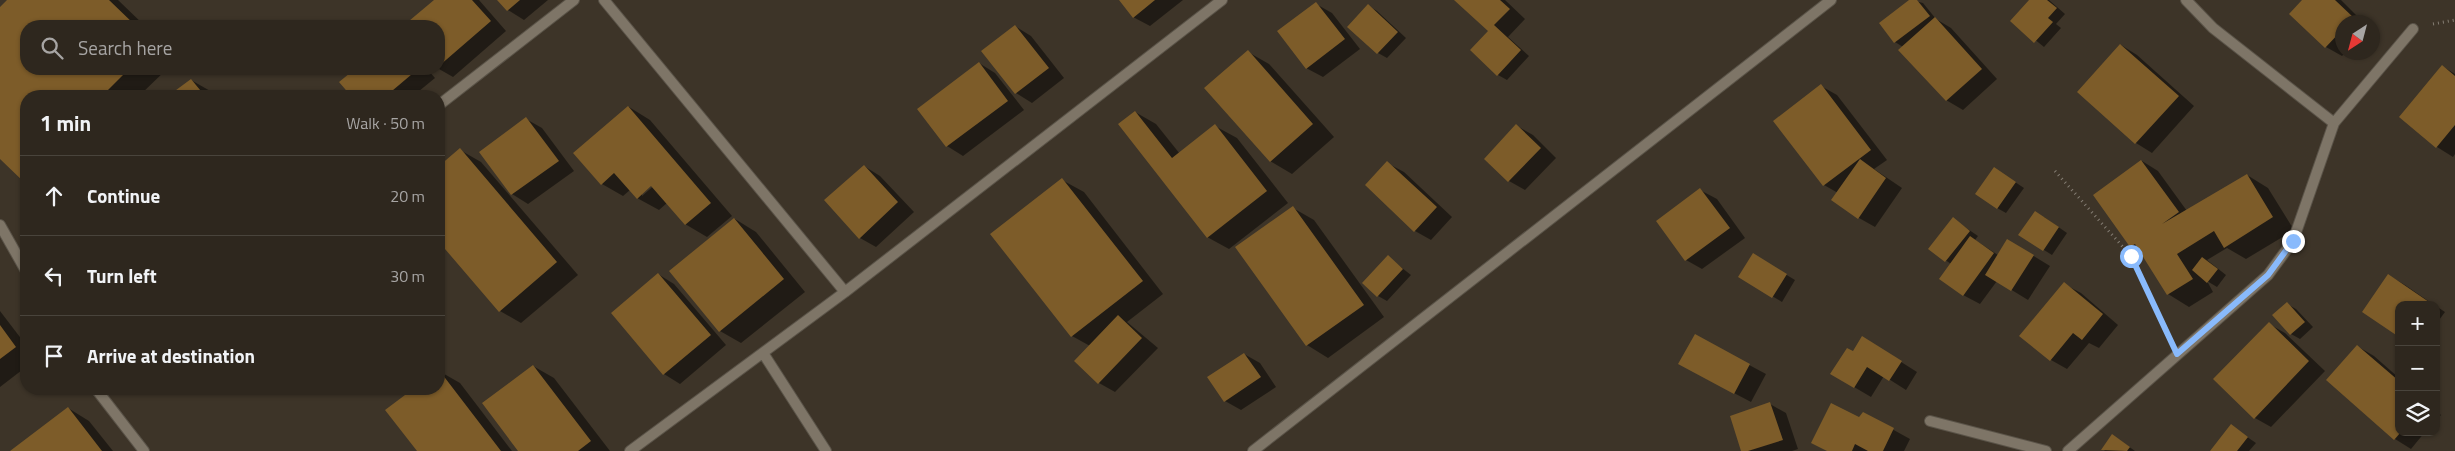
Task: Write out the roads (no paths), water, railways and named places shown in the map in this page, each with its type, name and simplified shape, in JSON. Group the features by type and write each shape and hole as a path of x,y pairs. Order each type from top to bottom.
{"street":[{"path":"445,100 574,0"},
{"path":"604,0 845,292"},
{"path":"630,451 845,292 1222,0"},
{"path":"1253,451 1831,0"},
{"path":"2186,0 2213,28 2334,123"},
{"path":"2068,451 2268,275 2293,241 2334,123 2413,29"},
{"path":"0,225 20,260"},
{"path":"763,353 826,451"},
{"path":"101,395 144,451"},
{"path":"1930,421 2046,451"}]}
